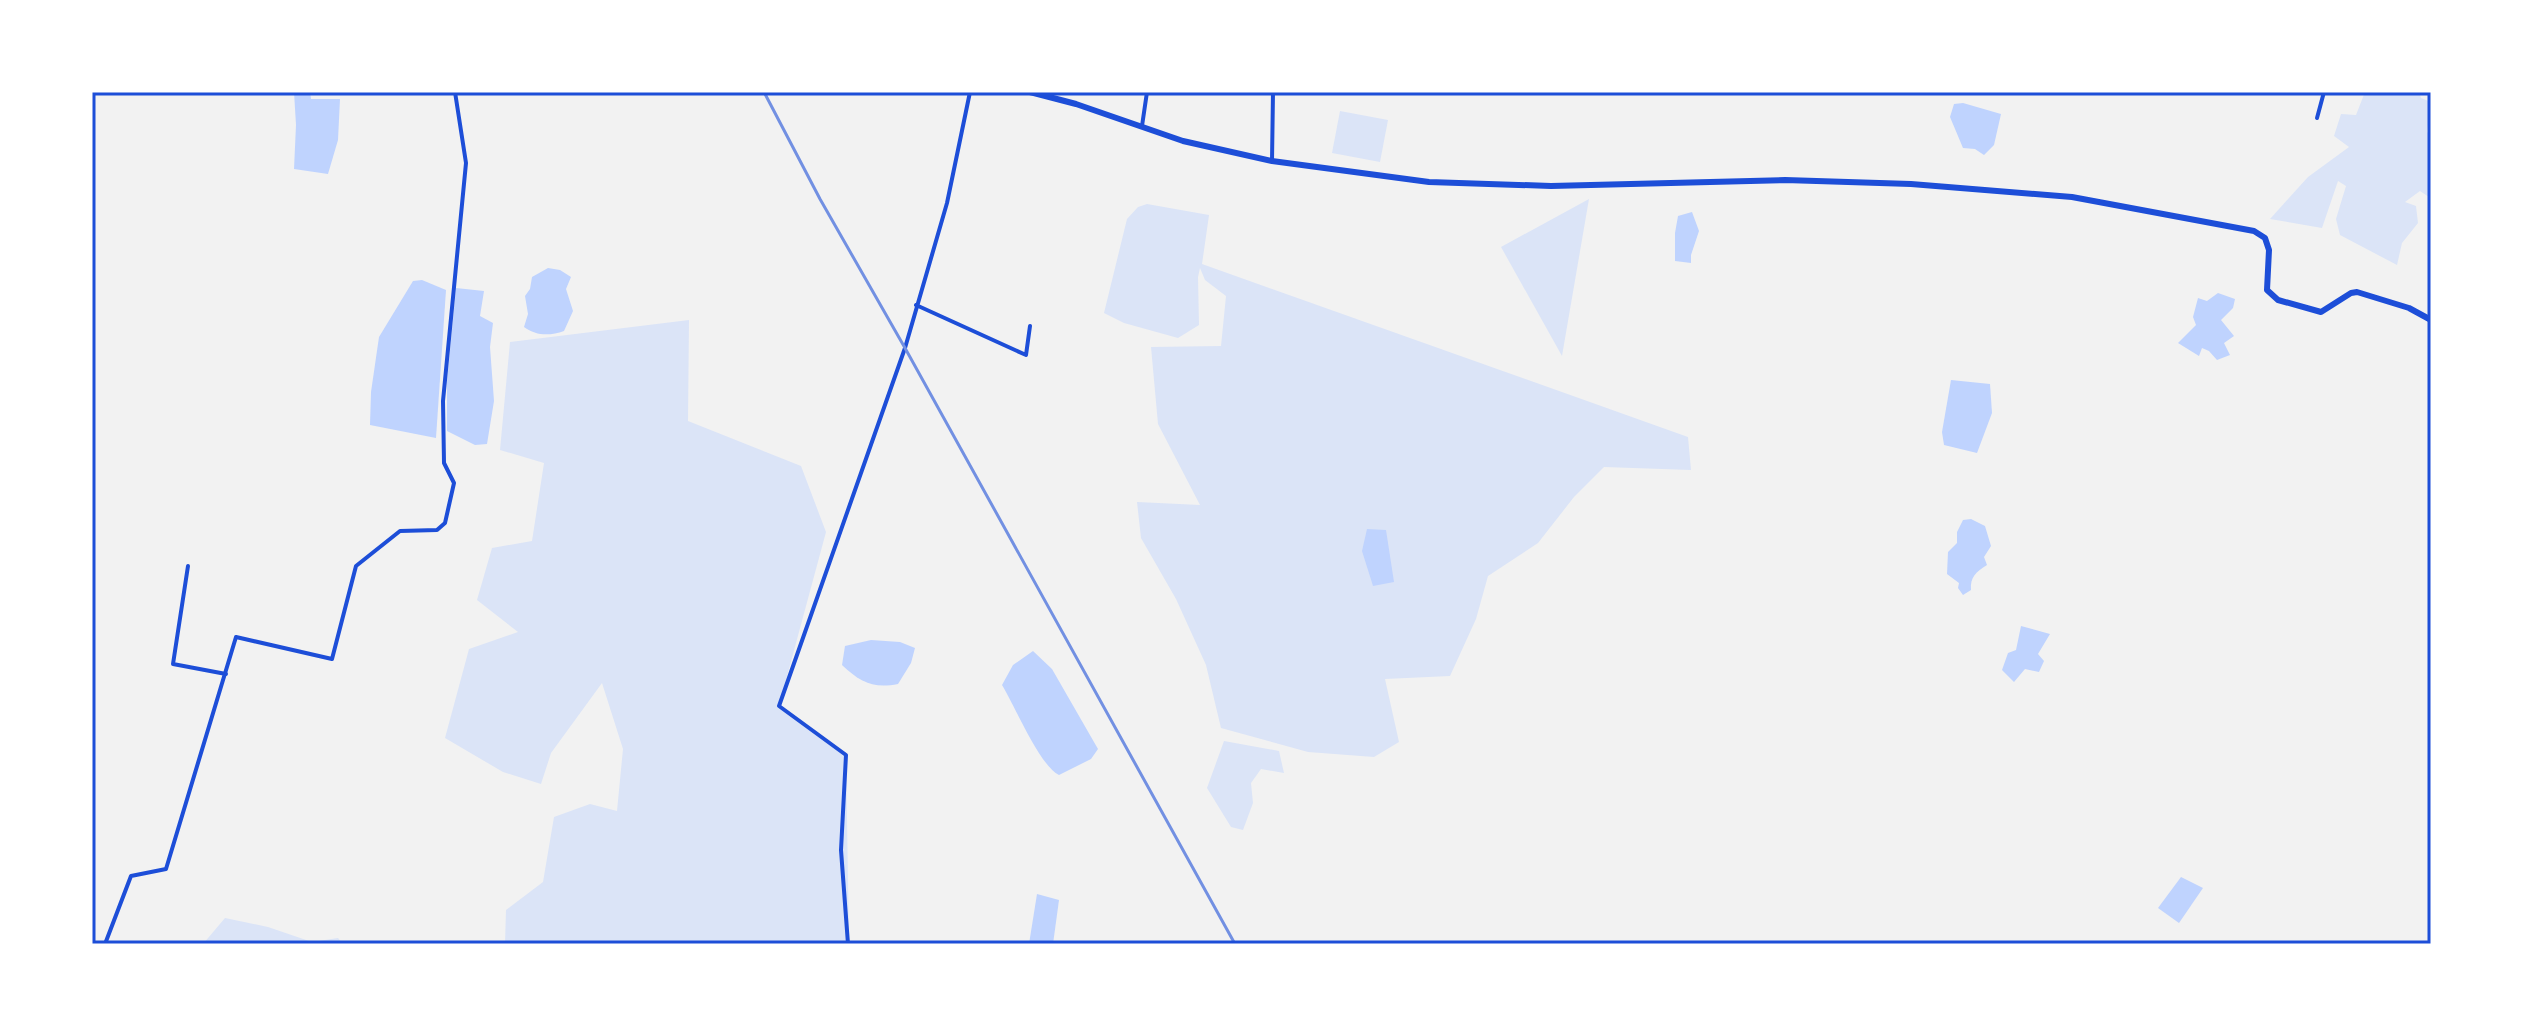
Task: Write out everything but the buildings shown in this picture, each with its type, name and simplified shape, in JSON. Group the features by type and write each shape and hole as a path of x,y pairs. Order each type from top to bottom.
{"main road":[{"path":"1032,92 1183,141 1272,161 1429,182 1551,186 1714,180 1804,181 1911,184 2072,197 2254,231 2265,238 2269,250 2267,290 2278,300 2321,312 2357,292 2409,308 2431,320"}],"street":[{"path":"105,944 131,876 166,869 236,637 332,659 356,566 400,531 437,530 445,523 454,483 444,463 443,401 466,163 455,92"},
{"path":"848,944 841,850 846,755 779,706 905,348 947,203 970,92"},
{"path":"1142,126 1147,92"},
{"path":"1272,161 1273,92"},
{"path":"2317,118 2324,92"},
{"path":"916,305 1026,355 1030,326"},
{"path":"188,566 173,664 226,674"}],"shaded area":[{"path":"2365,92 2419,92 2421,98 2431,102 2427,132 2431,135 2431,195 2429,197 2420,191 2405,202 2416,206 2418,223 2402,243 2397,265 2340,235 2336,219 2346,186 2338,181 2322,228 2270,219 2308,177 2349,147 2334,136 2341,114 2356,115"},
{"path":"1340,111 1388,120 1380,162 1332,153"},
{"path":"1589,199 1562,356 1501,247"},
{"path":"1147,204 1209,215 1202,264 1688,437 1691,470 1604,467 1574,497 1538,543 1488,576 1476,619 1450,676 1385,679 1399,742 1374,757 1308,752 1221,728 1206,665 1176,599 1141,538 1137,502 1200,505 1158,424 1151,347 1221,346 1226,296 1205,280 1200,268 1199,325 1178,338 1124,323 1104,313 1127,219 1138,207"},
{"path":"689,320 688,421 801,466 826,532 779,706 846,755 849,944 505,944 506,910 543,882 554,817 590,804 617,811 623,749 602,683 551,753 541,784 503,772 445,738 469,649 518,632 477,600 492,548 532,541 544,463 500,450 510,342"},
{"path":"1224,741 1279,751 1284,773 1261,769 1251,783 1253,803 1243,830 1231,827 1207,788"},
{"path":"225,918 268,927 312,942 338,938 343,944 203,944"}],"water":[{"path":"294,92 310,92 311,99 340,99 338,140 328,174 294,169"},
{"path":"1963,103 2001,114 1994,145 1984,155 1975,149 1963,148 1950,117 1954,104"},
{"path":"1692,212 1699,231 1691,263 1675,261 1678,216"},
{"path":"548,268 560,270 571,277 566,289 573,311 564,331 554,334 533,332 524,327 528,314 525,296 532,277"},
{"path":"422,280 446,290 436,438 370,425 379,337 413,281"},
{"path":"456,288 484,291 480,316 493,323 490,347 494,401 487,444 475,445 447,431 447,382"},
{"path":"2218,293 2235,299 2233,308 2221,320 2234,336 2224,343 2230,355 2217,360 2209,351 2202,348 2199,356 2178,343 2196,325 2193,317 2198,298 2207,301"},
{"path":"1951,380 1990,384 1992,413 1977,453 1944,445 1942,432"},
{"path":"1971,519 1985,526 1991,546 1984,557 1987,565 1974,575 1971,590 1963,595 1958,588 1959,583 1947,574 1948,552 1957,543 1957,532 1963,520"},
{"path":"1367,529 1386,530 1394,582 1373,586 1362,551"},
{"path":"2021,626 2050,634 2038,654 2044,661 2039,672 2025,669 2014,682 2002,670 2008,653 2016,650"},
{"path":"871,640 900,642 915,648 911,663 898,684 881,686 867,683 842,665 845,646"},
{"path":"1033,651 1052,669 1098,749 1091,759 1059,775 1043,760 1002,685 1013,665"},
{"path":"2181,877 2203,888 2179,923 2158,908"},
{"path":"1037,894 1059,900 1053,944 1029,944"}],"railway":[{"path":"764,92 820,199 1235,944"}]}
